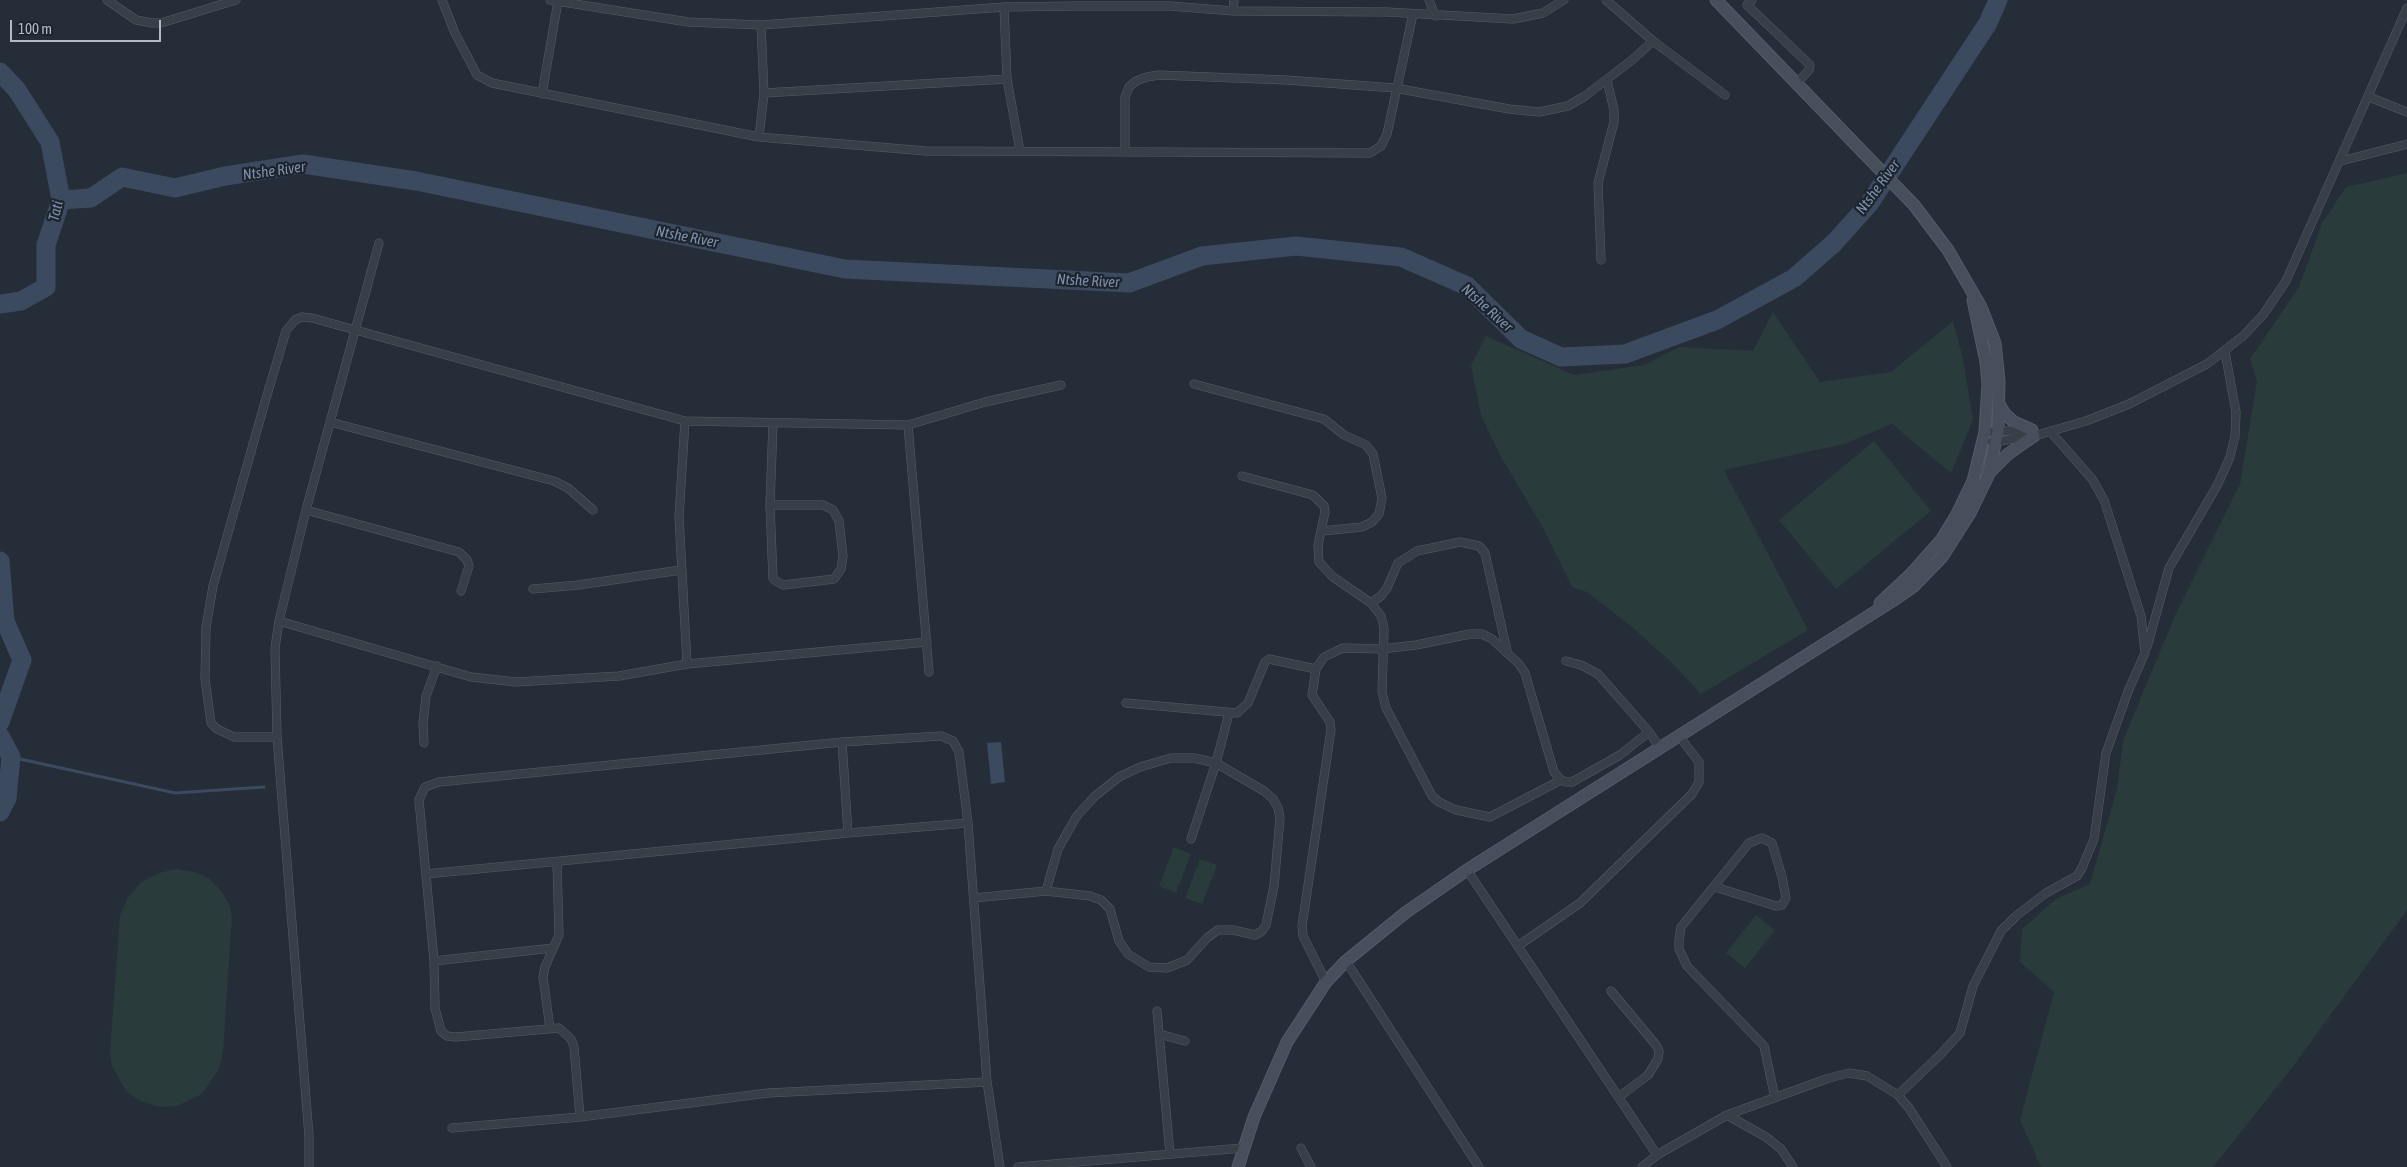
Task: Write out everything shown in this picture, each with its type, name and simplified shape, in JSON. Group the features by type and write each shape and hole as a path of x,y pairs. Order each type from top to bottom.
{"street":[{"path":"107,0 136,20 152,24 161,23 236,0"},
{"path":"442,0 455,32 477,75 492,83 760,137 926,151 1370,153 1376,150 1384,141 1413,14"},
{"path":"1178,0 1184,7"},
{"path":"1233,11 1234,0"},
{"path":"1429,0 1435,16"},
{"path":"1606,0 1653,41 1725,95"},
{"path":"1238,1167 1243,1148 1287,1042 1326,982 1346,961 1405,913 1466,870 1914,586 1942,557 1970,513 1988,476 1997,437 1998,404 1995,342 1981,307 1948,250 1914,206 1824,113 1798,82 1716,0"},
{"path":"542,94 554,1 688,22 761,25 1004,7 1184,7 1233,11 1413,14 1525,19 1544,14 1558,2"},
{"path":"1747,2 1808,62 1809,70 1798,82"},
{"path":"1004,7 1007,79 1020,151"},
{"path":"1984,437 2048,432 2086,421 2129,404 2206,364 2225,352 2244,336 2263,315 2286,281 2407,8"},
{"path":"760,137 764,93 761,25"},
{"path":"1125,151 1125,97 1129,87 1136,81 1146,77 1159,75 1286,80 1395,88 1490,106 1539,112 1568,106 1606,80 1653,41"},
{"path":"764,93 1007,79"},
{"path":"1601,260 1598,183 1614,122 1614,110 1606,80"},
{"path":"2369,97 2407,112"},
{"path":"2340,161 2407,144"},
{"path":"309,1167 309,1136 277,737 274,670 279,621 306,510 379,243"},
{"path":"1860,621 1911,574 1942,539 1968,493 1984,437 1988,384 1986,362 1971,292"},
{"path":"277,737 234,737 217,729 211,723 205,679 206,627 213,586 289,326 295,320 306,317 685,421 908,425 985,402 1061,386"},
{"path":"1898,1095 1960,1033 1973,986 2001,931 2016,916 2046,893 2077,876 2082,868 2094,839 2108,745 2145,653 2170,568 2218,484 2230,457 2235,436 2236,412 2225,352"},
{"path":"1194,384 1324,419 1329,421 1344,435 1366,445 1373,454 1382,498 1379,514 1372,522 1362,527 1322,531"},
{"path":"1998,404 2014,422 2033,433"},
{"path":"685,421 679,517 687,664"},
{"path":"330,422 554,481 568,488 593,510"},
{"path":"770,505 823,505 834,510 839,521 843,556 841,569 834,579 783,585 773,579 770,505 773,423"},
{"path":"908,425 929,672"},
{"path":"2048,432 2092,479 2104,500 2141,616 2145,653"},
{"path":"1988,476 2008,454 2033,433"},
{"path":"1242,476 1313,495 1324,506 1322,531 1318,544 1319,562 1333,578 1371,603 1381,616 1384,628 1382,692 1386,708 1432,796 1439,802 1456,810 1490,817 1561,780 1572,782 1620,755 1650,732"},
{"path":"306,510 459,552 467,560 469,566 461,591"},
{"path":"1371,603 1381,596 1387,588 1398,563 1417,551 1460,542 1479,546 1484,553 1507,651"},
{"path":"533,589 578,585 681,570"},
{"path":"279,621 470,677 516,682 619,676 687,664 926,642"},
{"path":"1326,982 1303,936 1302,926 1330,730 1330,722 1312,695 1316,669 1324,658 1343,648 1382,648 1416,645 1470,634 1482,634 1507,651 1525,673 1554,772 1561,780"},
{"path":"1126,703 1229,714 1244,710 1262,666 1269,659 1316,669"},
{"path":"1566,661 1581,665 1598,674 1650,732 1660,748"},
{"path":"424,743 423,724 426,696 437,666"},
{"path":"1191,839 1216,763 1229,714"},
{"path":"580,1117 574,1047 566,1032 559,1028 550,1028 456,1037 447,1036 437,1022 434,961 419,800 425,788 439,782 842,742 941,736 952,741 959,752 968,824 988,1082 1000,1167"},
{"path":"1518,946 1580,903 1692,794 1699,782 1699,762 1679,736"},
{"path":"842,742 848,833"},
{"path":"974,898 1046,891 1090,896 1101,900 1110,909 1119,941 1128,954 1149,967 1167,968 1187,960 1207,938 1218,930 1233,930 1255,935 1262,931 1266,925 1274,886 1278,808 1273,799 1264,791 1216,763 1194,758 1171,758 1140,767 1119,777 1094,798 1076,818 1058,849 1046,891"},
{"path":"426,874 557,863 848,833 968,824"},
{"path":"1715,887 1776,906 1782,905 1786,898 1782,876 1772,843 1762,838 1753,840 1681,927 1679,949 1687,966 1764,1046 1775,1098"},
{"path":"550,1028 543,977 545,966 560,926 557,863"},
{"path":"1466,870 1657,1155"},
{"path":"434,961 553,948"},
{"path":"1346,961 1479,1167"},
{"path":"1611,991 1659,1051 1658,1059 1648,1075 1619,1097"},
{"path":"1157,1011 1170,1154"},
{"path":"1159,1034 1185,1041"},
{"path":"1642,1167 1657,1155 1727,1115 1829,1078 1849,1073 1867,1076 1898,1095 1909,1108 1947,1167"},
{"path":"452,1128 580,1117 768,1093 988,1082"},
{"path":"1727,1115 1766,1137 1781,1149 1793,1167"},
{"path":"1018,1167 1243,1148"},
{"path":"1301,1148 1311,1167"}],"shaded area":[{"path":"2407,173 2407,910 2294,1065 2213,1167 2041,1167 2020,1120 2054,992 2020,962 2022,929 2056,899 2090,884 2117,789 2123,741 2176,613 2240,484 2257,381 2250,359 2299,287 2322,223 2346,187"},
{"path":"1773,312 1820,382 1891,372 1953,321 1963,359 1973,420 1951,473 1892,424 1844,444 1724,470 1808,630 1701,694 1671,662 1632,627 1587,592 1572,587 1542,526 1501,457 1481,415 1471,366 1486,336 1574,375 1645,365 1679,347 1753,351"},
{"path":"1874,441 1931,511 1836,589 1779,520"},
{"path":"1174,847 1191,854 1176,893 1159,886"},
{"path":"1200,859 1217,865 1202,904 1185,898"},
{"path":"176,869 195,872 210,879 229,904 232,916 223,1051 219,1069 202,1094 177,1106 160,1107 140,1101 126,1091 112,1066 110,1052 120,916 127,899 141,882 159,873"},
{"path":"1756,915 1775,930 1745,968 1726,953"}],"water":[{"path":"1001,742 1005,782 991,784 987,743"}],"waterway":[{"name":"Ntshe River","path":"61,200 91,198 122,177 175,188 225,176 303,164 416,181 845,269 1129,283 1202,256 1296,246 1401,257 1467,286 1521,339 1561,357 1625,354 1717,320 1794,278 1834,243 1869,204 1988,23 1998,0"},
{"name":"Ntshe River","path":"0,72 17,90 50,142 61,200 46,245 46,287 21,301 0,304"},
{"name":"Tati","path":"0,561 5,621 22,660 0,722"},
{"name":"Tati","path":"0,736 11,757 7,798 0,812"},
{"path":"11,757 175,793 264,787"}]}
